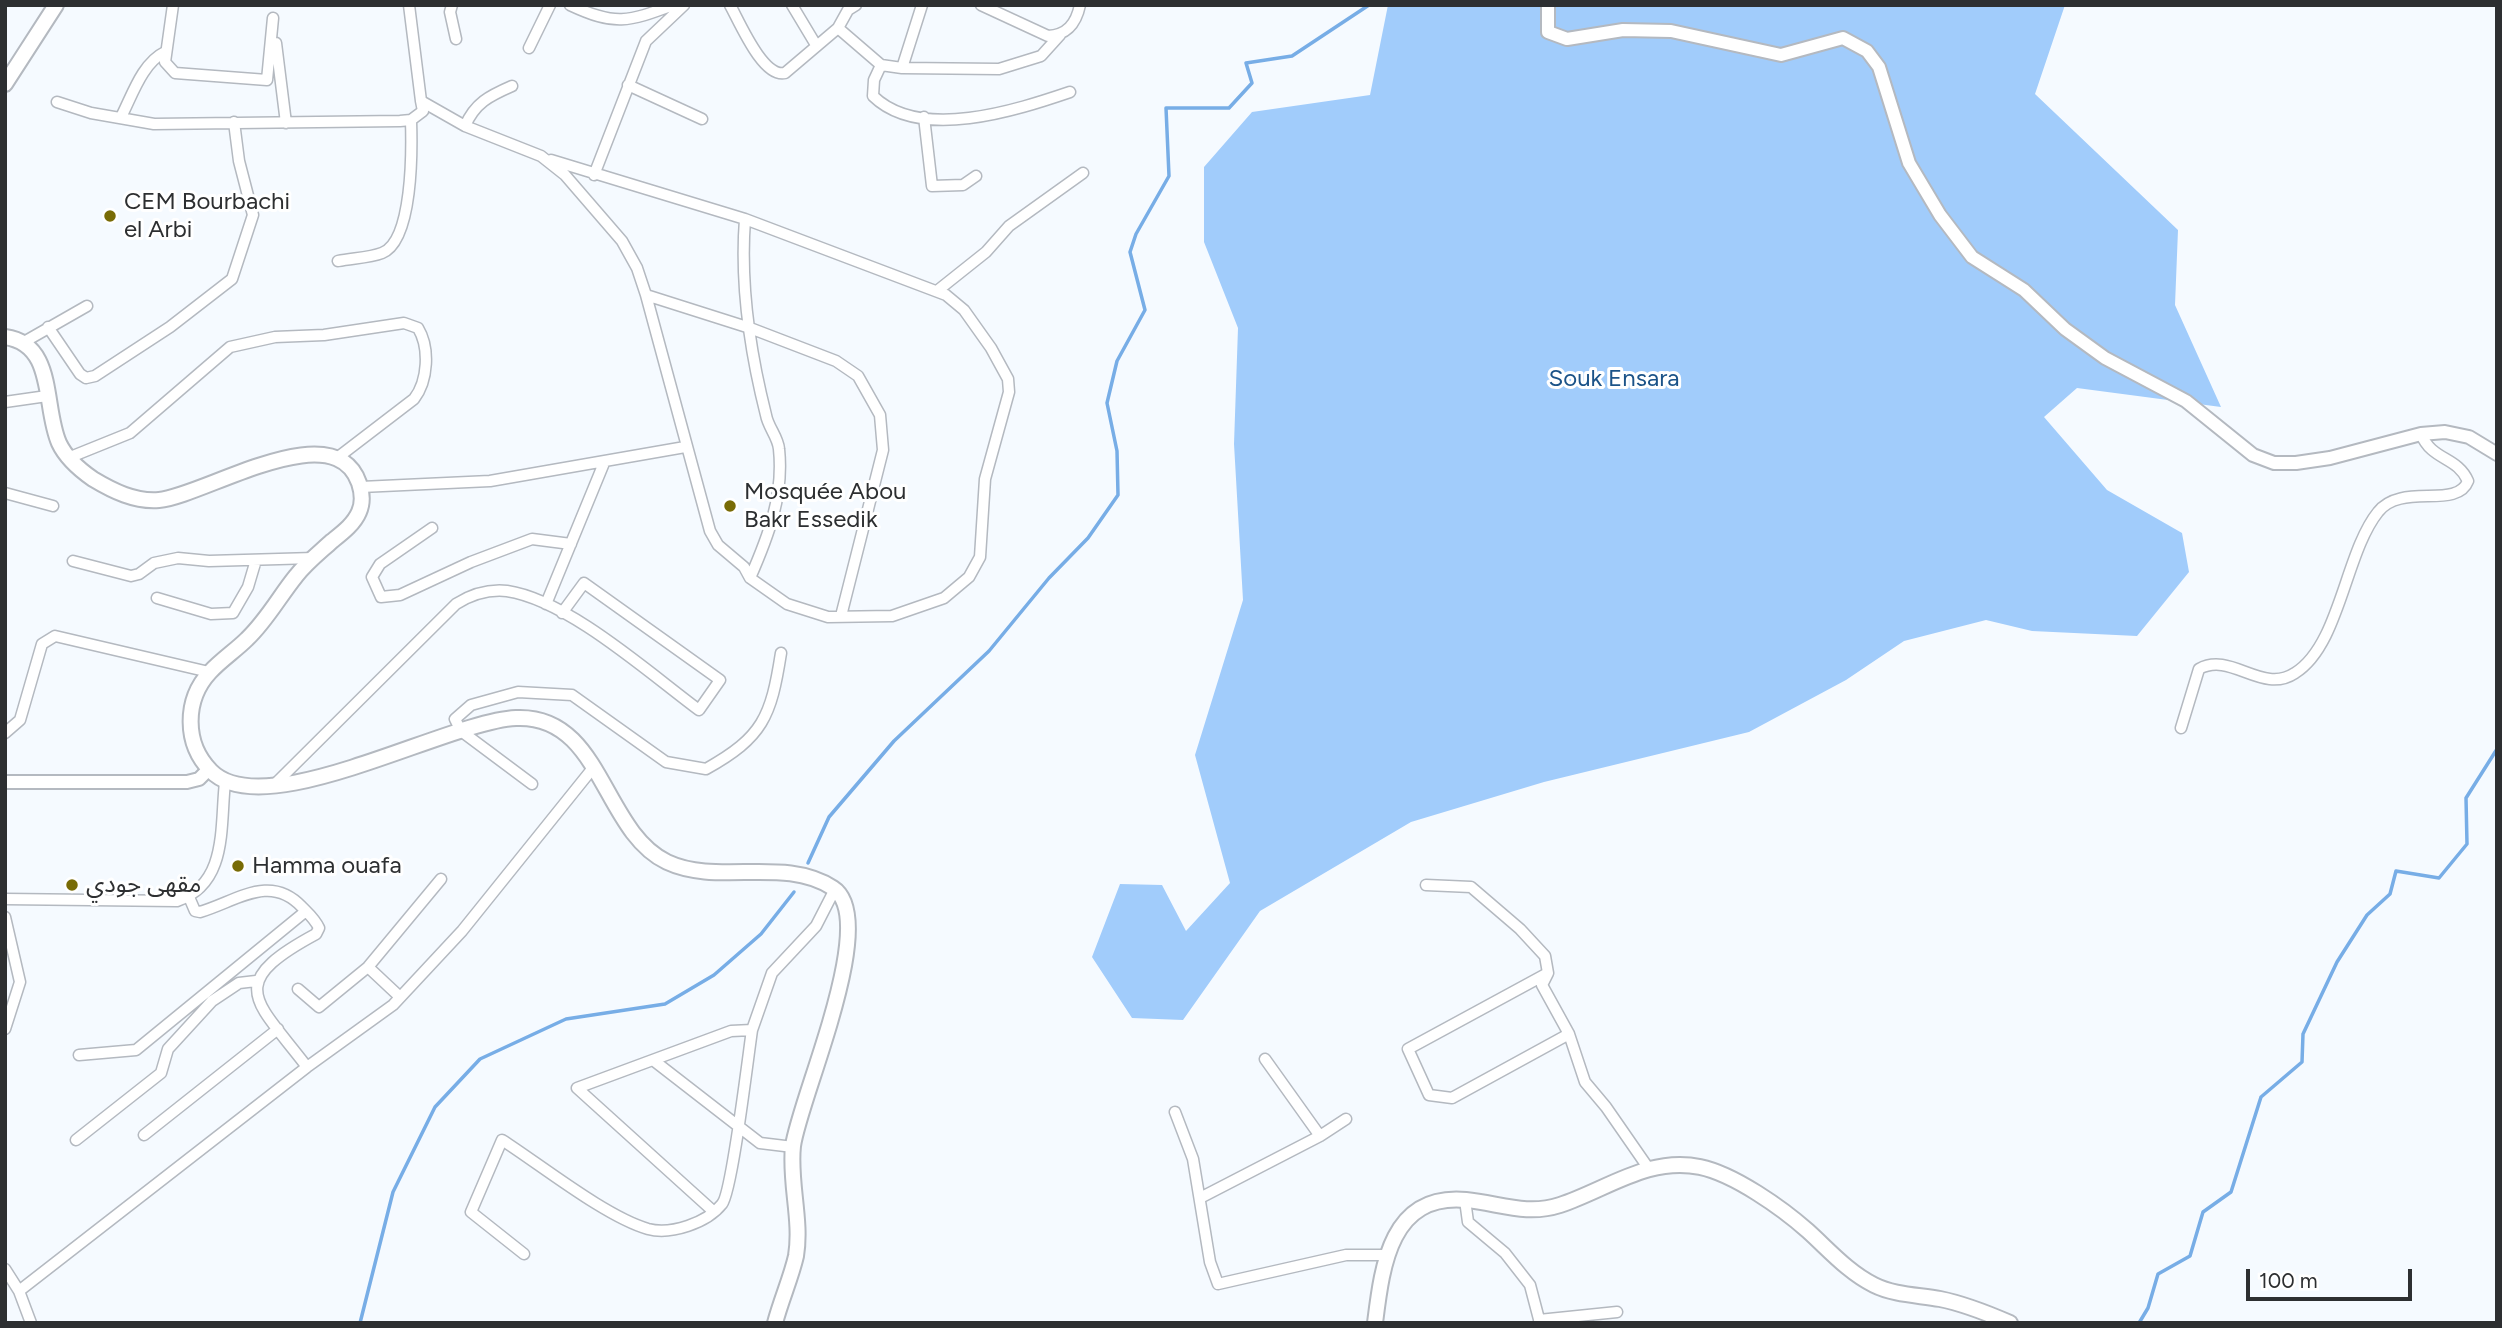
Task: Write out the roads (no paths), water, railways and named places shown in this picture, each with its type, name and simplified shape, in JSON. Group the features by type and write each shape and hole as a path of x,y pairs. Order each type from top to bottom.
{"main road":[{"path":"5,84 56,5"},
{"path":"5,337 24,342 40,361 56,436 68,458 88,476 118,492 138,499 159,500 255,466 293,457 322,455 337,458 347,464 361,487 359,511 349,526 297,575 269,616 209,672 193,700 189,726 195,746 209,769 225,782 271,788 368,762 489,721 519,717 546,720 563,729 593,768 643,844 657,856 674,865 691,869 771,872 805,878 835,889 843,899 847,912 846,951 836,1004 799,1116 793,1147 796,1255 775,1323"},
{"path":"1375,1323 1386,1255 1401,1225 1418,1210 1440,1201 1465,1200 1508,1209 1532,1210 1559,1205 1608,1182 1649,1169 1678,1164 1721,1174 1767,1200 1805,1229 1854,1273 1874,1285 1892,1292 1974,1307 2010,1323"}],"street":[{"path":"173,5 165,62 175,73 267,80 273,5"},
{"path":"57,102 90,113 153,124 373,124 411,120 423,111 409,5"},
{"path":"452,5 450,12 456,39"},
{"path":"529,48 550,5"},
{"path":"570,5 595,17 628,22 673,5"},
{"path":"594,176 646,41 684,5"},
{"path":"730,5 771,72 785,73 838,28 850,7"},
{"path":"792,5 816,45"},
{"path":"902,68 922,5"},
{"path":"981,5 1048,36 1060,35"},
{"path":"838,28 881,65 902,68 999,69 1041,55 1076,19 1080,5"},
{"path":"1548,5 1548,32 1567,39 1623,30 1671,31 1781,55 1843,38 1867,51 1879,67 1909,163 1940,215 1972,257 2024,290 2065,329 2105,358 2186,401 2252,455 2274,463 2296,463 2330,458 2421,433 2445,432 2469,438 2497,454"},
{"path":"273,18 286,123"},
{"path":"121,117 146,69 155,57 165,52"},
{"path":"881,65 874,80 873,96 888,110 924,117 984,118 1070,92"},
{"path":"628,85 702,119"},
{"path":"465,125 471,111 486,97 512,86"},
{"path":"421,101 465,125 541,156 594,176 745,219 937,291 964,310 1008,379 1009,392 982,493 980,557 969,577 944,598 892,616 828,617 787,604 750,578 744,567 718,545 710,531 637,268 622,241 565,175 541,156"},
{"path":"924,117 932,186 963,185 976,176"},
{"path":"338,261 382,253 397,242 402,228 409,174 411,120"},
{"path":"48,327 80,374 86,378 96,376 170,327 232,279 253,215 239,161 234,122"},
{"path":"937,291 986,252 1009,226 1083,173"},
{"path":"745,219 742,257 750,328 766,416 779,447 774,519 750,578"},
{"path":"646,295 750,328 836,361 858,376 880,415 883,450 841,616"},
{"path":"24,342 87,306"},
{"path":"68,458 130,433 230,347 275,337 324,335 404,323 418,328 425,353 422,389 414,399 337,458"},
{"path":"5,402 47,396"},
{"path":"2181,728 2199,669 2209,663 2224,664 2256,677 2279,680 2296,673 2314,653 2334,618 2365,534 2378,512 2389,502 2404,496 2456,495 2465,488 2468,481 2464,473 2427,448 2421,433"},
{"path":"361,487 490,481 685,447"},
{"path":"546,604 604,463"},
{"path":"5,492 53,506"},
{"path":"432,528 380,564 372,577 381,597 400,595 471,562 532,539 571,544"},
{"path":"73,561 131,576 139,574 154,563 178,558 314,558"},
{"path":"157,598 211,614 233,613 248,587 256,560"},
{"path":"271,788 456,604 485,591 506,591 546,604 589,629 699,710 720,680 584,583 562,613"},
{"path":"5,733 20,720 42,644 55,636 209,672"},
{"path":"532,784 461,732 455,719 471,705 518,692 572,695 666,762 706,769 737,752 765,720 775,694 781,653"},
{"path":"19,1291 307,1067 370,1023 400,997 462,931 593,768"},
{"path":"5,782 187,782 199,779 209,769"},
{"path":"5,899 177,901 189,897 201,890 211,878 216,860 225,782"},
{"path":"298,989 319,1007 368,967 441,879"},
{"path":"1426,885 1471,887 1520,929 1545,956 1548,973 1542,985 1569,1034 1585,1082 1606,1107 1649,1169"},
{"path":"524,1254 471,1212 502,1140 620,1217 651,1230 692,1226 722,1204 731,1172 752,1030 772,973 816,926 835,889"},
{"path":"76,1140 161,1073 168,1049 212,1001 239,983 256,981 276,960 316,934 316,922 290,894 281,890 264,890 200,912 195,911 189,897"},
{"path":"79,1055 136,1050 306,911"},
{"path":"5,917 20,982 5,1029"},
{"path":"368,967 400,997"},
{"path":"1548,973 1408,1049 1429,1095 1452,1098 1569,1034"},
{"path":"256,981 259,1004 307,1067"},
{"path":"144,1135 278,1029"},
{"path":"713,1211 577,1088 731,1031 752,1030"},
{"path":"1265,1059 1320,1136"},
{"path":"653,1060 760,1143 793,1147"},
{"path":"1175,1112 1193,1159 1210,1262 1218,1284 1346,1255 1386,1255"},
{"path":"1200,1198 1320,1136 1346,1119"},
{"path":"1465,1200 1468,1222 1505,1253 1530,1285 1539,1321 1617,1312"},
{"path":"5,1269 19,1291 31,1323"}],"waterway":[{"path":"808,863 829,817 894,741 989,651 1049,578 1088,538 1118,495 1117,451 1107,403 1117,361 1145,310 1130,252 1136,234 1169,176 1166,108 1229,108 1252,83 1246,63 1292,56 1369,5"},
{"path":"2139,1323 2148,1308 2158,1274 2190,1256 2203,1212 2231,1192 2261,1097 2302,1062 2303,1034 2337,962 2367,915 2390,894 2396,871 2439,878 2467,844 2466,798 2497,749"},
{"path":"360,1323 393,1192 435,1107 480,1059 566,1019 665,1004 714,975 761,934 794,892"}],"place":[{"name":"CEM Bourbachi el Arbi","path":"110,216"},
{"name":"Mosquée Abou Bakr Essedik","path":"730,506"},
{"name":"Hamma ouafa","path":"238,866"},
{"name":"مقهى جودي","path":"72,885"}],"park label":[{"name":"Souk Ensara","path":"1614,379"}]}
